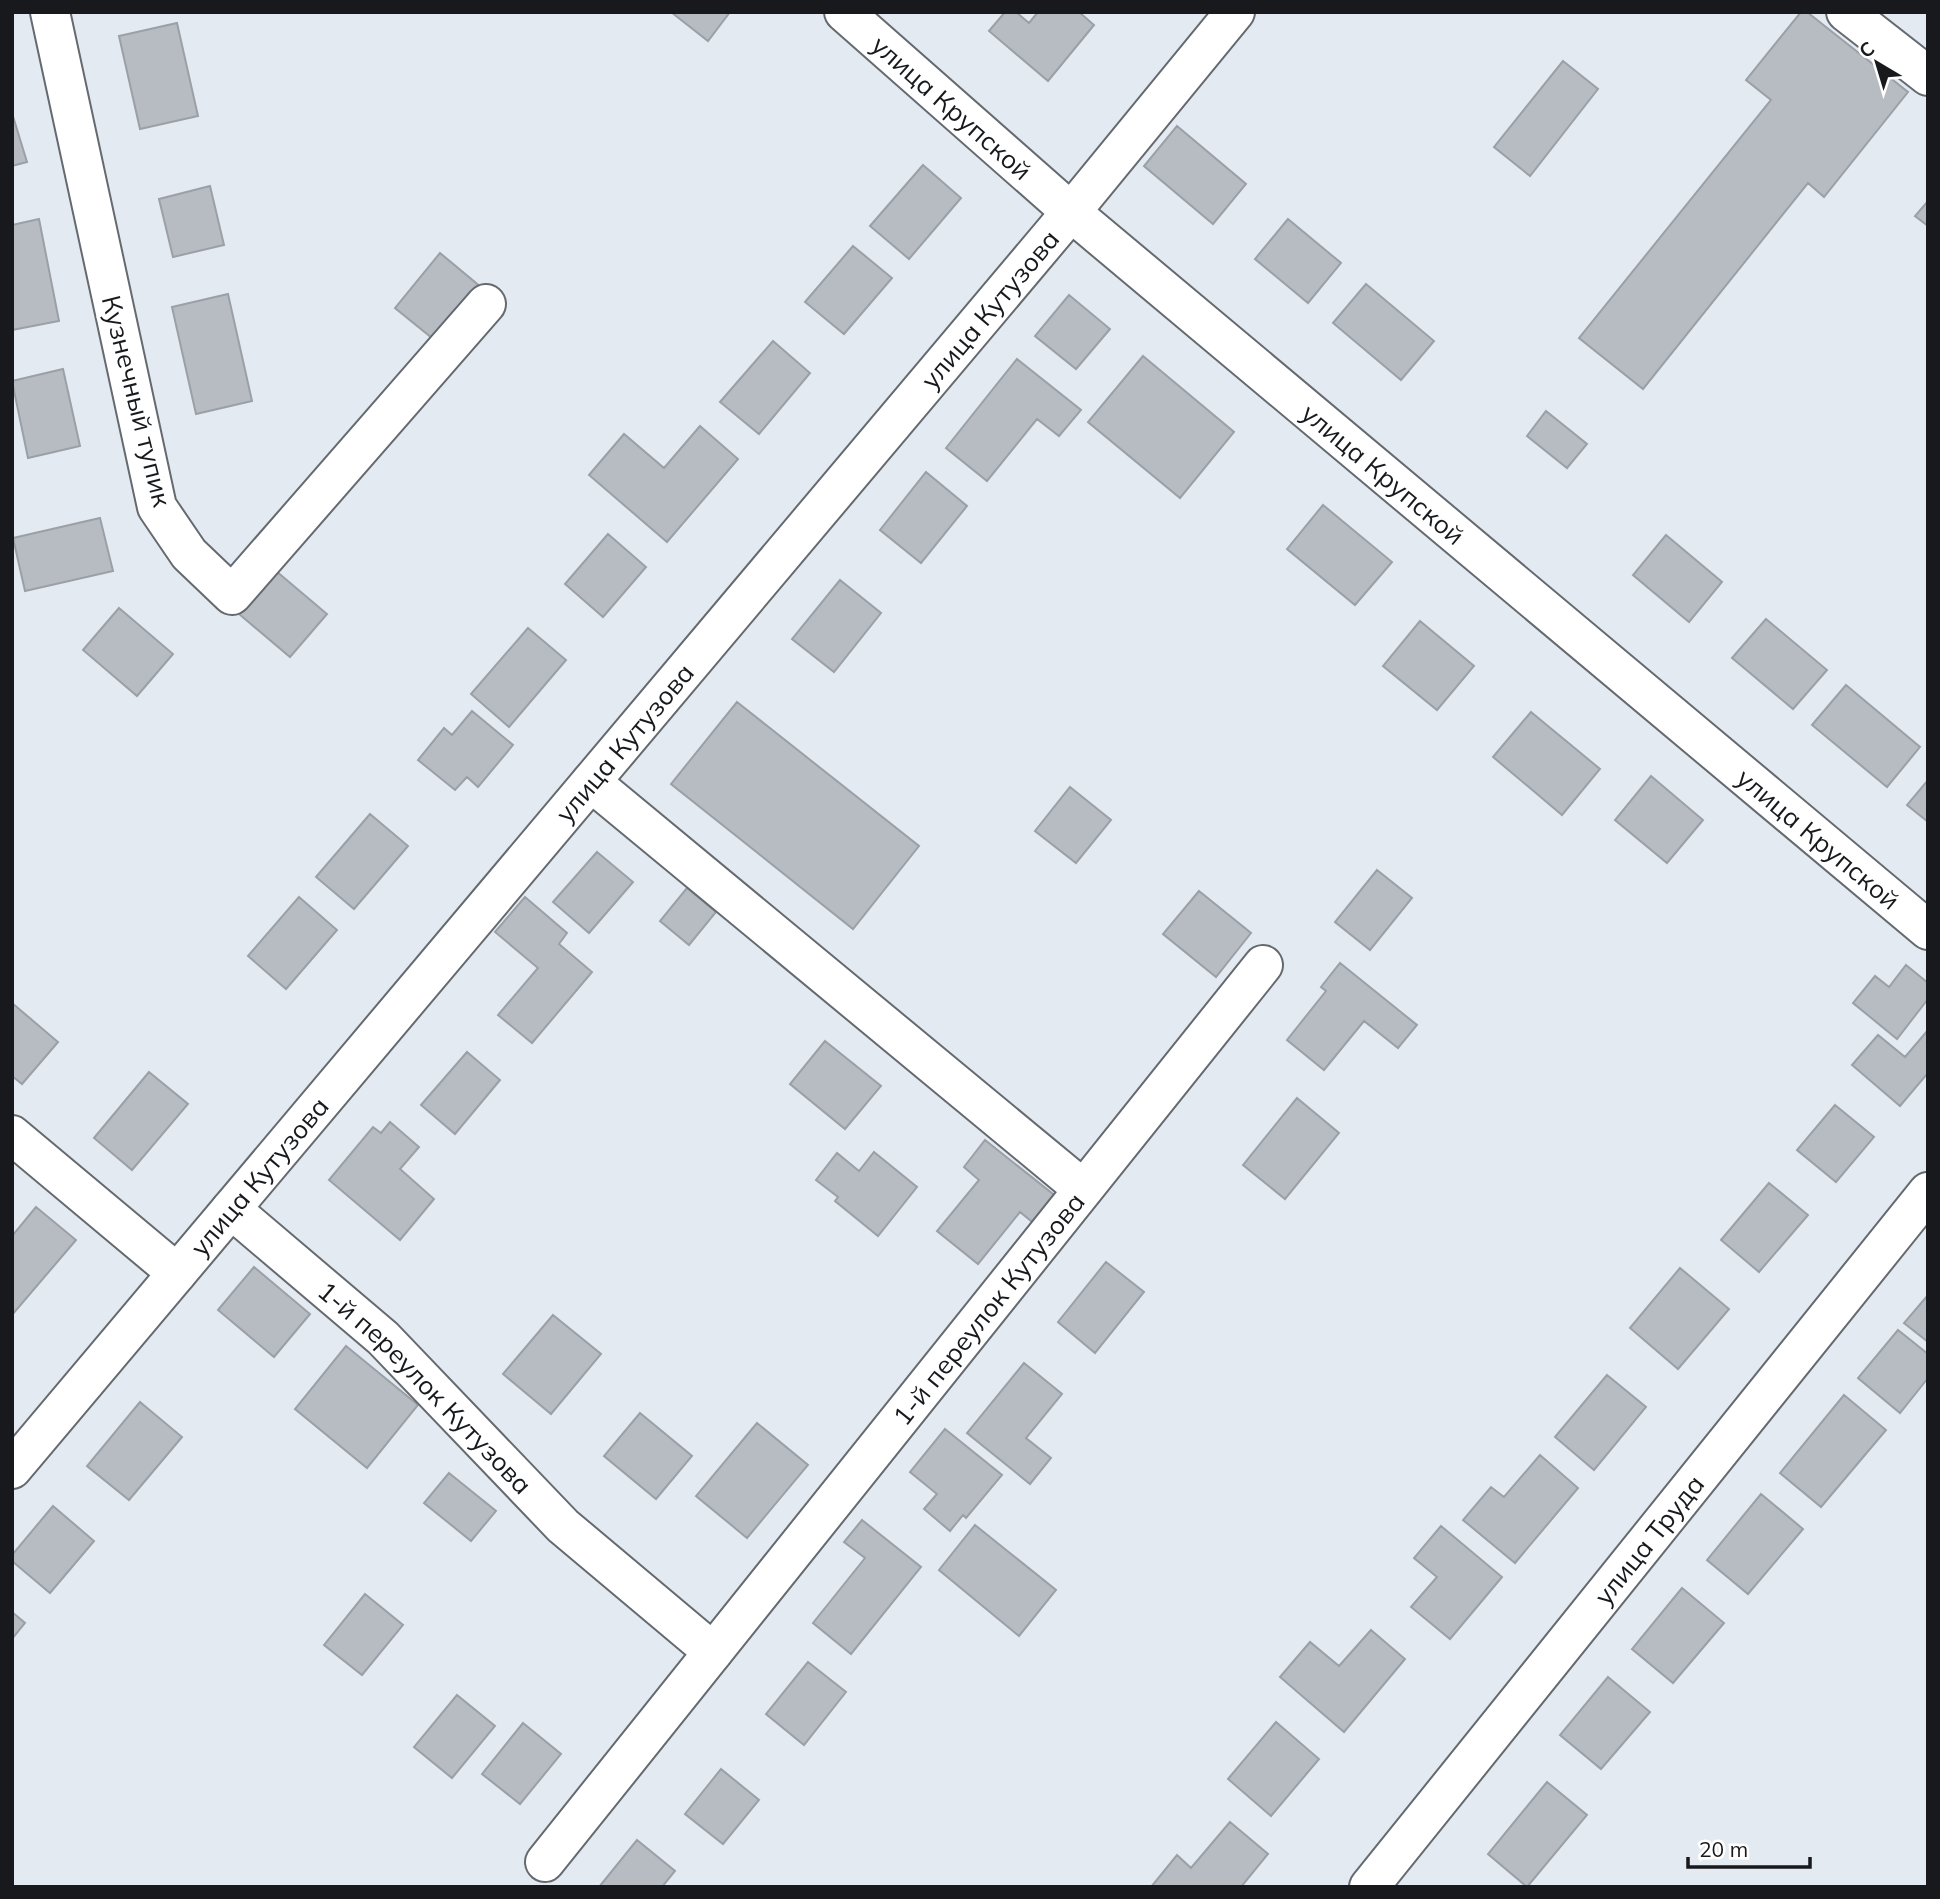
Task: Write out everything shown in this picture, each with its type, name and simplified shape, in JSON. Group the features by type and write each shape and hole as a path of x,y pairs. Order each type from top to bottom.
{"street":[{"name":"Кузнечный тупик","path":"50,12 157,507 189,554 232,594 486,304"},
{"name":"улица Крупской","path":"845,12 1071,212 1928,930"},
{"name":"улица Кутузова","path":"12,1469 1071,212 1235,12"},
{"path":"1846,12 1928,76"},
{"path":"591,782 1083,1189"},
{"name":"1-й переулок Кутузова","path":"545,1862 1263,964"},
{"path":"12,1135 177,1273"},
{"name":"улица Труда","path":"1368,1887 1928,1192"},
{"name":"1-й переулок Кутузова","path":"231,1209 383,1338 563,1526 713,1653"}],"building":[{"path":"671,12 730,12 708,41"},
{"path":"1005,12 1016,12 1029,23 1038,12 1079,12 1094,25 1048,81 989,31"},
{"path":"1801,12 1807,12 1908,92 1824,197 1808,183 1643,389 1579,338 1771,100 1746,80"},
{"path":"177,23 198,116 140,129 119,36"},
{"path":"1563,61 1598,89 1530,176 1494,147"},
{"path":"12,113 27,162 12,166"},
{"path":"1177,126 1246,184 1213,224 1144,166"},
{"path":"923,165 961,198 909,259 870,226"},
{"path":"210,186 224,245 173,257 159,199"},
{"path":"1928,201 1928,226 1915,216"},
{"path":"39,219 59,321 12,330 12,225"},
{"path":"1288,219 1341,263 1308,303 1255,259"},
{"path":"853,246 892,278 844,334 805,302"},
{"path":"440,253 482,288 437,342 395,308"},
{"path":"1366,284 1434,341 1401,380 1333,323"},
{"path":"228,294 252,401 196,414 172,307"},
{"path":"1069,295 1110,329 1076,369 1035,336"},
{"path":"773,341 810,373 759,434 720,402"},
{"path":"1143,356 1234,432 1180,498 1088,422"},
{"path":"1017,359 1081,410 1059,436 1037,419 987,481 946,448"},
{"path":"63,369 80,446 28,458 12,381"},
{"path":"1546,411 1587,444 1567,468 1527,436"},
{"path":"700,426 738,459 667,542 589,475 624,434 664,468"},
{"path":"926,472 967,506 921,563 880,530"},
{"path":"1323,505 1392,562 1355,605 1287,549"},
{"path":"100,518 113,571 25,591 13,538"},
{"path":"608,534 646,567 603,617 565,584"},
{"path":"1666,535 1722,582 1689,622 1633,575"},
{"path":"276,571 327,614 290,657 239,614"},
{"path":"840,580 881,613 834,672 792,639"},
{"path":"119,608 173,654 137,696 83,650"},
{"path":"1766,619 1827,670 1793,709 1732,658"},
{"path":"1420,621 1474,666 1437,710 1383,666"},
{"path":"528,628 566,660 509,727 471,694"},
{"path":"1846,685 1920,747 1887,787 1812,725"},
{"path":"737,702 919,846 853,929 671,784"},
{"path":"472,711 513,745 478,787 467,777 455,790 418,760 444,728 452,735"},
{"path":"1531,712 1600,769 1562,815 1493,757"},
{"path":"1651,776 1703,820 1667,863 1615,820"},
{"path":"1928,780 1928,822 1907,805"},
{"path":"1070,787 1111,820 1076,863 1035,831"},
{"path":"370,814 408,846 354,909 316,877"},
{"path":"597,852 633,882 589,933 553,902"},
{"path":"1377,870 1412,898 1370,950 1335,922"},
{"path":"687,888 716,912 689,945 660,921"},
{"path":"1199,891 1251,933 1216,977 1163,934"},
{"path":"299,897 337,930 286,989 248,956"},
{"path":"525,897 567,933 559,944 592,972 532,1043 498,1015 538,968 495,932"},
{"path":"1340,963 1417,1025 1398,1048 1364,1021 1324,1070 1287,1040 1326,991 1321,987"},
{"path":"1906,965 1928,983 1928,999 1897,1039 1853,1003 1875,976 1889,987"},
{"path":"12,1003 58,1042 22,1084 12,1076"},
{"path":"1928,1030 1928,1073 1900,1106 1852,1065 1878,1035 1905,1057"},
{"path":"825,1041 881,1086 845,1129 790,1084"},
{"path":"467,1052 500,1080 455,1134 421,1105"},
{"path":"149,1072 188,1104 132,1170 94,1138"},
{"path":"1297,1098 1339,1133 1285,1199 1243,1165"},
{"path":"1835,1105 1874,1137 1836,1182 1797,1150"},
{"path":"390,1122 419,1147 400,1169 434,1199 400,1240 329,1180 373,1127 381,1133"},
{"path":"985,1140 1058,1198 1036,1225 1020,1212 978,1264 937,1231 979,1180 964,1167"},
{"path":"874,1152 917,1187 878,1236 835,1201 838,1197 816,1180 837,1153 859,1171"},
{"path":"1769,1183 1808,1215 1759,1272 1721,1240"},
{"path":"36,1207 76,1240 12,1315 12,1236"},
{"path":"1106,1262 1144,1292 1095,1353 1058,1322"},
{"path":"254,1267 310,1314 274,1357 218,1310"},
{"path":"1680,1268 1729,1309 1678,1369 1630,1328"},
{"path":"1928,1295 1928,1342 1904,1323"},
{"path":"553,1315 601,1354 551,1414 503,1374"},
{"path":"1898,1330 1928,1354 1928,1378 1900,1413 1858,1378"},
{"path":"346,1346 418,1405 367,1468 295,1409"},
{"path":"1024,1363 1062,1394 1026,1438 1051,1458 1030,1484 967,1433"},
{"path":"1607,1375 1646,1407 1594,1470 1555,1437"},
{"path":"1844,1395 1886,1430 1821,1507 1780,1473"},
{"path":"140,1402 182,1437 129,1500 87,1466"},
{"path":"640,1413 692,1456 656,1499 604,1456"},
{"path":"757,1423 808,1465 747,1538 696,1496"},
{"path":"945,1429 1002,1475 966,1518 963,1515 950,1531 924,1509 937,1494 910,1472"},
{"path":"1540,1455 1578,1488 1515,1563 1463,1520 1491,1487 1504,1497"},
{"path":"449,1473 496,1511 471,1541 424,1503"},
{"path":"1761,1494 1803,1529 1748,1594 1707,1560"},
{"path":"53,1506 94,1541 50,1593 12,1561 12,1555"},
{"path":"862,1520 921,1567 851,1654 813,1623 865,1558 844,1542"},
{"path":"975,1525 1056,1590 1019,1636 939,1570"},
{"path":"1441,1526 1502,1577 1450,1639 1411,1607 1437,1577 1414,1558"},
{"path":"1682,1588 1724,1623 1673,1683 1632,1649"},
{"path":"365,1594 403,1625 362,1675 324,1645"},
{"path":"12,1612 25,1623 12,1639"},
{"path":"1371,1630 1405,1659 1344,1732 1280,1677 1310,1642 1339,1666"},
{"path":"808,1662 846,1692 804,1745 766,1714"},
{"path":"1608,1677 1650,1712 1601,1769 1560,1735"},
{"path":"457,1695 495,1726 452,1778 414,1747"},
{"path":"1276,1722 1319,1759 1271,1816 1228,1779"},
{"path":"523,1723 561,1754 520,1804 482,1774"},
{"path":"721,1769 759,1800 723,1844 685,1814"},
{"path":"1547,1782 1587,1815 1527,1887 1488,1854"},
{"path":"1230,1822 1268,1854 1241,1887 1151,1887 1177,1855 1191,1868"},
{"path":"637,1840 675,1871 662,1887 599,1887"}]}
